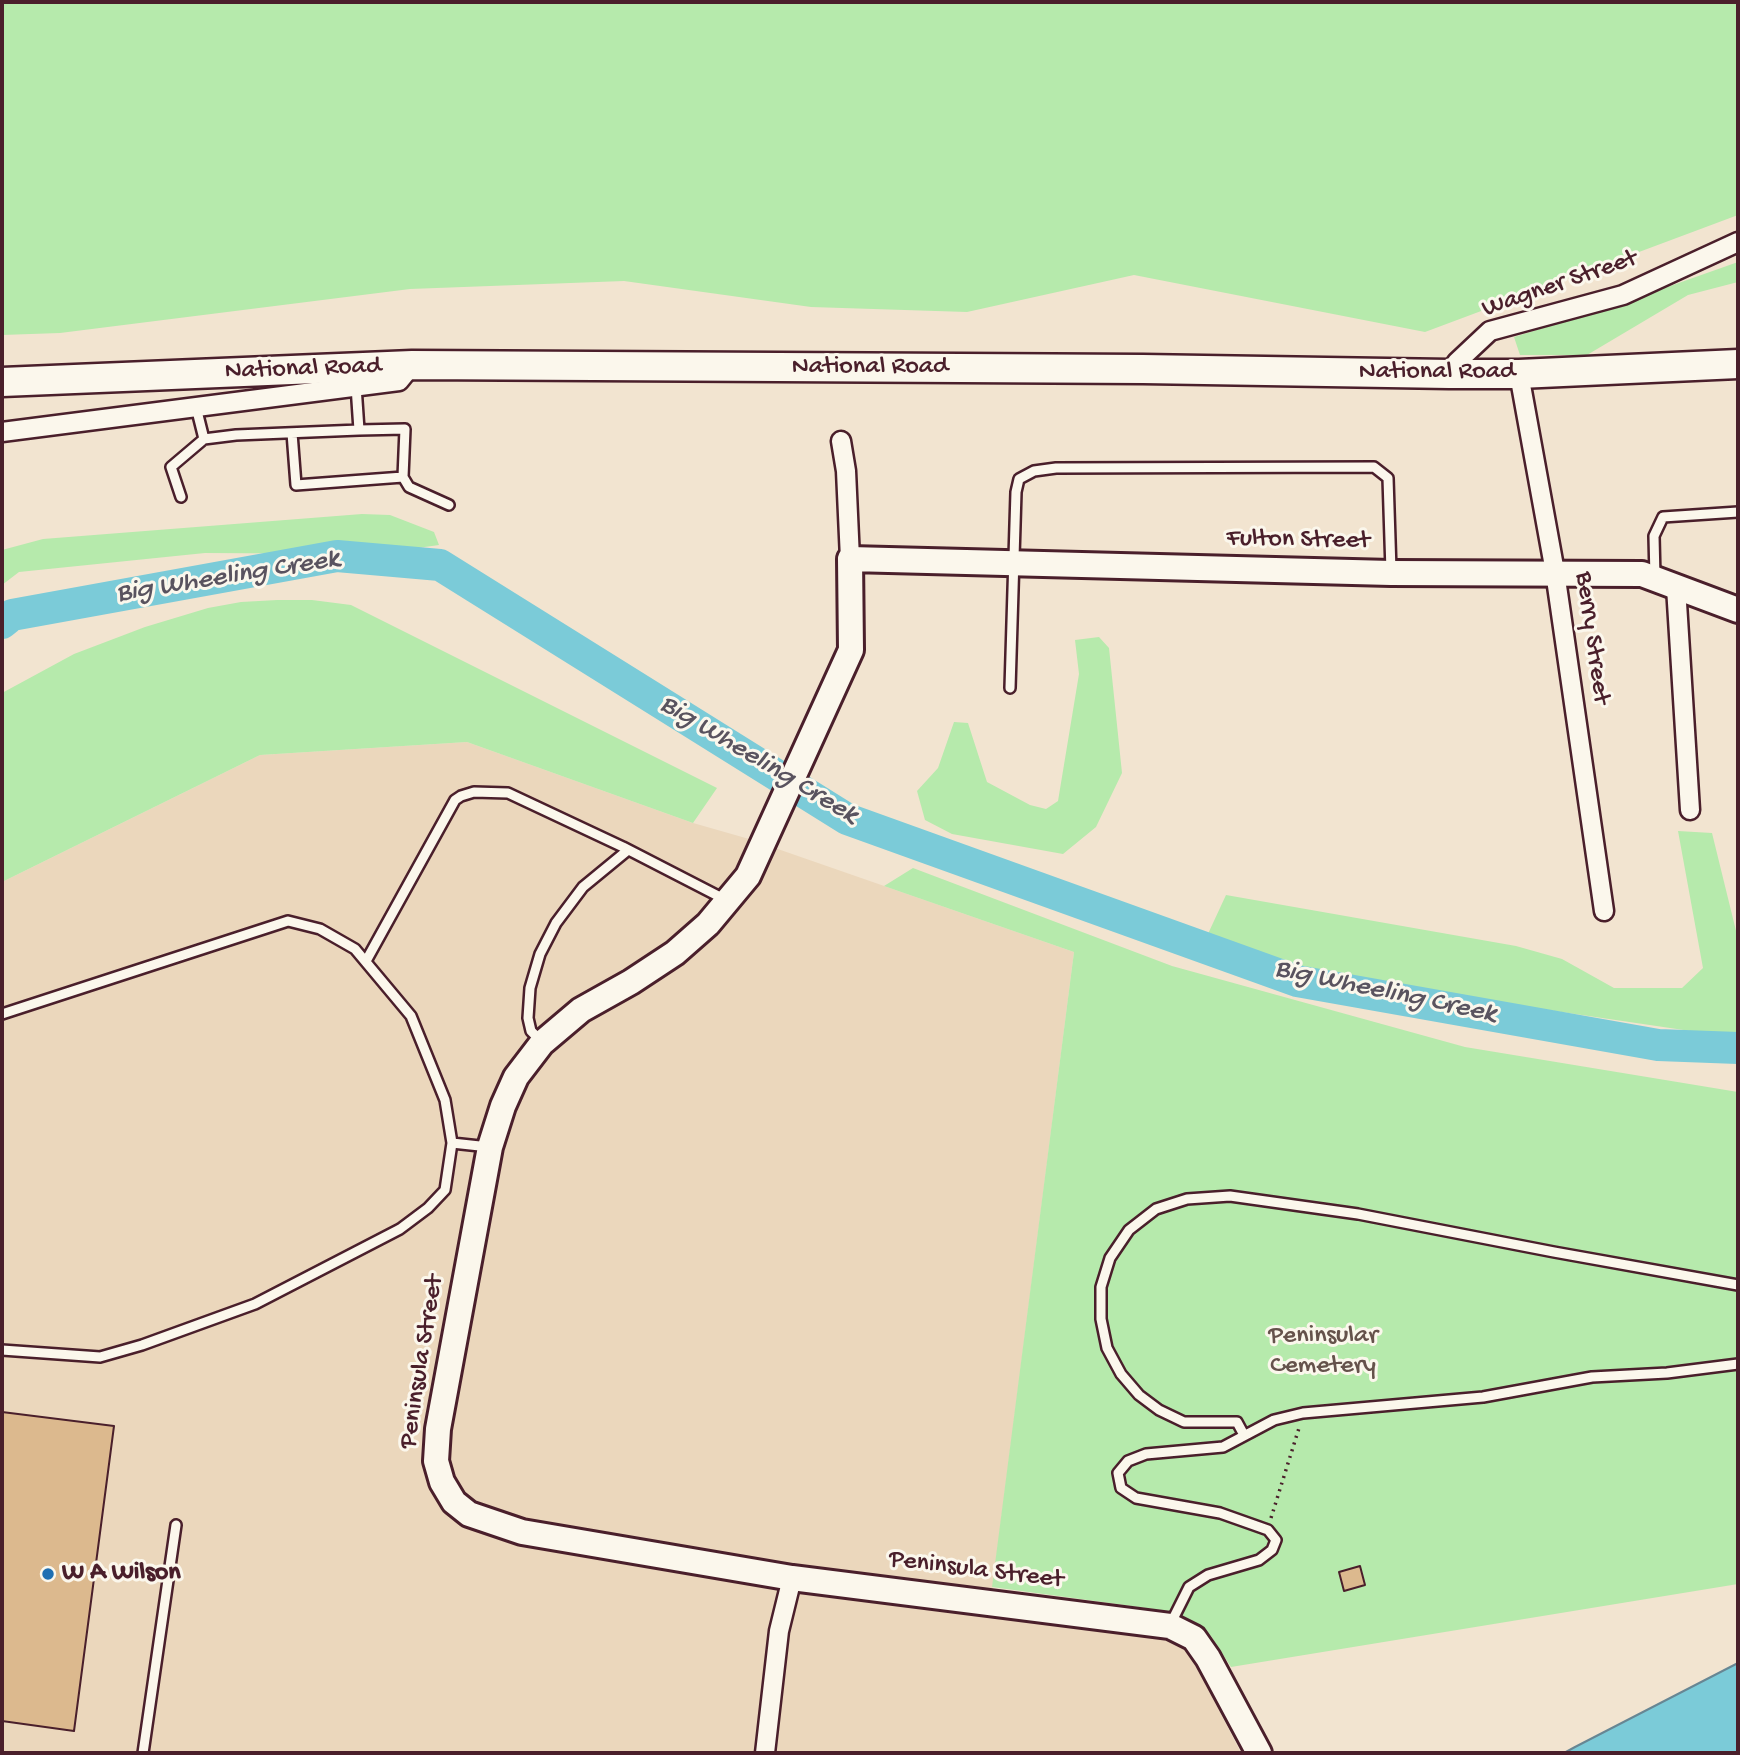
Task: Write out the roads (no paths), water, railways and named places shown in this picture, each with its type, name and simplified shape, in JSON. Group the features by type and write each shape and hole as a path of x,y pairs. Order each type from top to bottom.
{"main road":[{"name":"National Road","path":"2,382 412,365 1519,374 1738,364"}],"street":[{"name":"Wagner Street","path":"1449,374 1457,362 1490,331 1623,295 1738,242"},
{"path":"2,432 399,380 412,365"},
{"name":"Berry Street","path":"1519,374 1555,572 1604,911"},
{"path":"841,442 846,471 850,559"},
{"name":"Fulton Street","path":"850,559 1391,573 1642,574 1738,610"},
{"name":"Peninsula Street","path":"850,559 851,650 748,876 708,924 675,953 581,1010 542,1043 516,1077 503,1106 490,1147 438,1429 436,1461 442,1482 454,1502 469,1514 522,1532 792,1578 1170,1626 1194,1637 1259,1753"},
{"path":"1666,583 1690,810"},
{"path":"765,1753 779,1632 792,1578"}],"lane":[{"path":"356,386 359,430"},
{"path":"197,407 204,439"},
{"path":"181,497 172,467 204,439 236,435 405,429 403,477 409,487 449,505"},
{"path":"292,433 296,485 403,477"},
{"path":"1010,688 1016,492 1019,479 1034,471 1056,468 1374,467 1388,478 1391,573"},
{"path":"1666,583 1654,536 1663,517 1738,512"},
{"path":"366,961 456,800 474,792 508,793 727,901"},
{"path":"542,1043 531,1031 528,1018 530,988 540,954 556,923 583,887 628,850"},
{"path":"2,1014 288,921 320,929 355,949 411,1016 445,1100 452,1143 445,1190 428,1208 400,1228 255,1304 142,1345 100,1357 2,1350"},
{"path":"452,1143 490,1147"},
{"path":"1244,1435 1237,1422 1184,1422 1159,1410 1139,1395 1121,1374 1107,1348 1101,1319 1101,1287 1110,1258 1129,1230 1156,1209 1187,1199 1230,1196 1358,1214 1738,1284"},
{"path":"1170,1626 1189,1587 1208,1575 1259,1560 1272,1550 1276,1540 1268,1530 1220,1513 1136,1498 1121,1488 1118,1473 1128,1461 1146,1454 1223,1447 1274,1420 1303,1413 1483,1397 1592,1377 1667,1373 1738,1364"},
{"path":"143,1753 176,1525"}],"water":[{"path":"1738,1663 1738,1753 1564,1753 1575,1747"}],"waterway":[{"name":"Big Wheeling Creek","path":"2,623 12,615 337,556 440,565 847,819 1297,981 1658,1045 1738,1048"}],"place":[{"name":"W A Wilson","path":"48,1574"}],"park label":[{"name":"Peninsular Cemetery","path":"1323,1352"}]}
